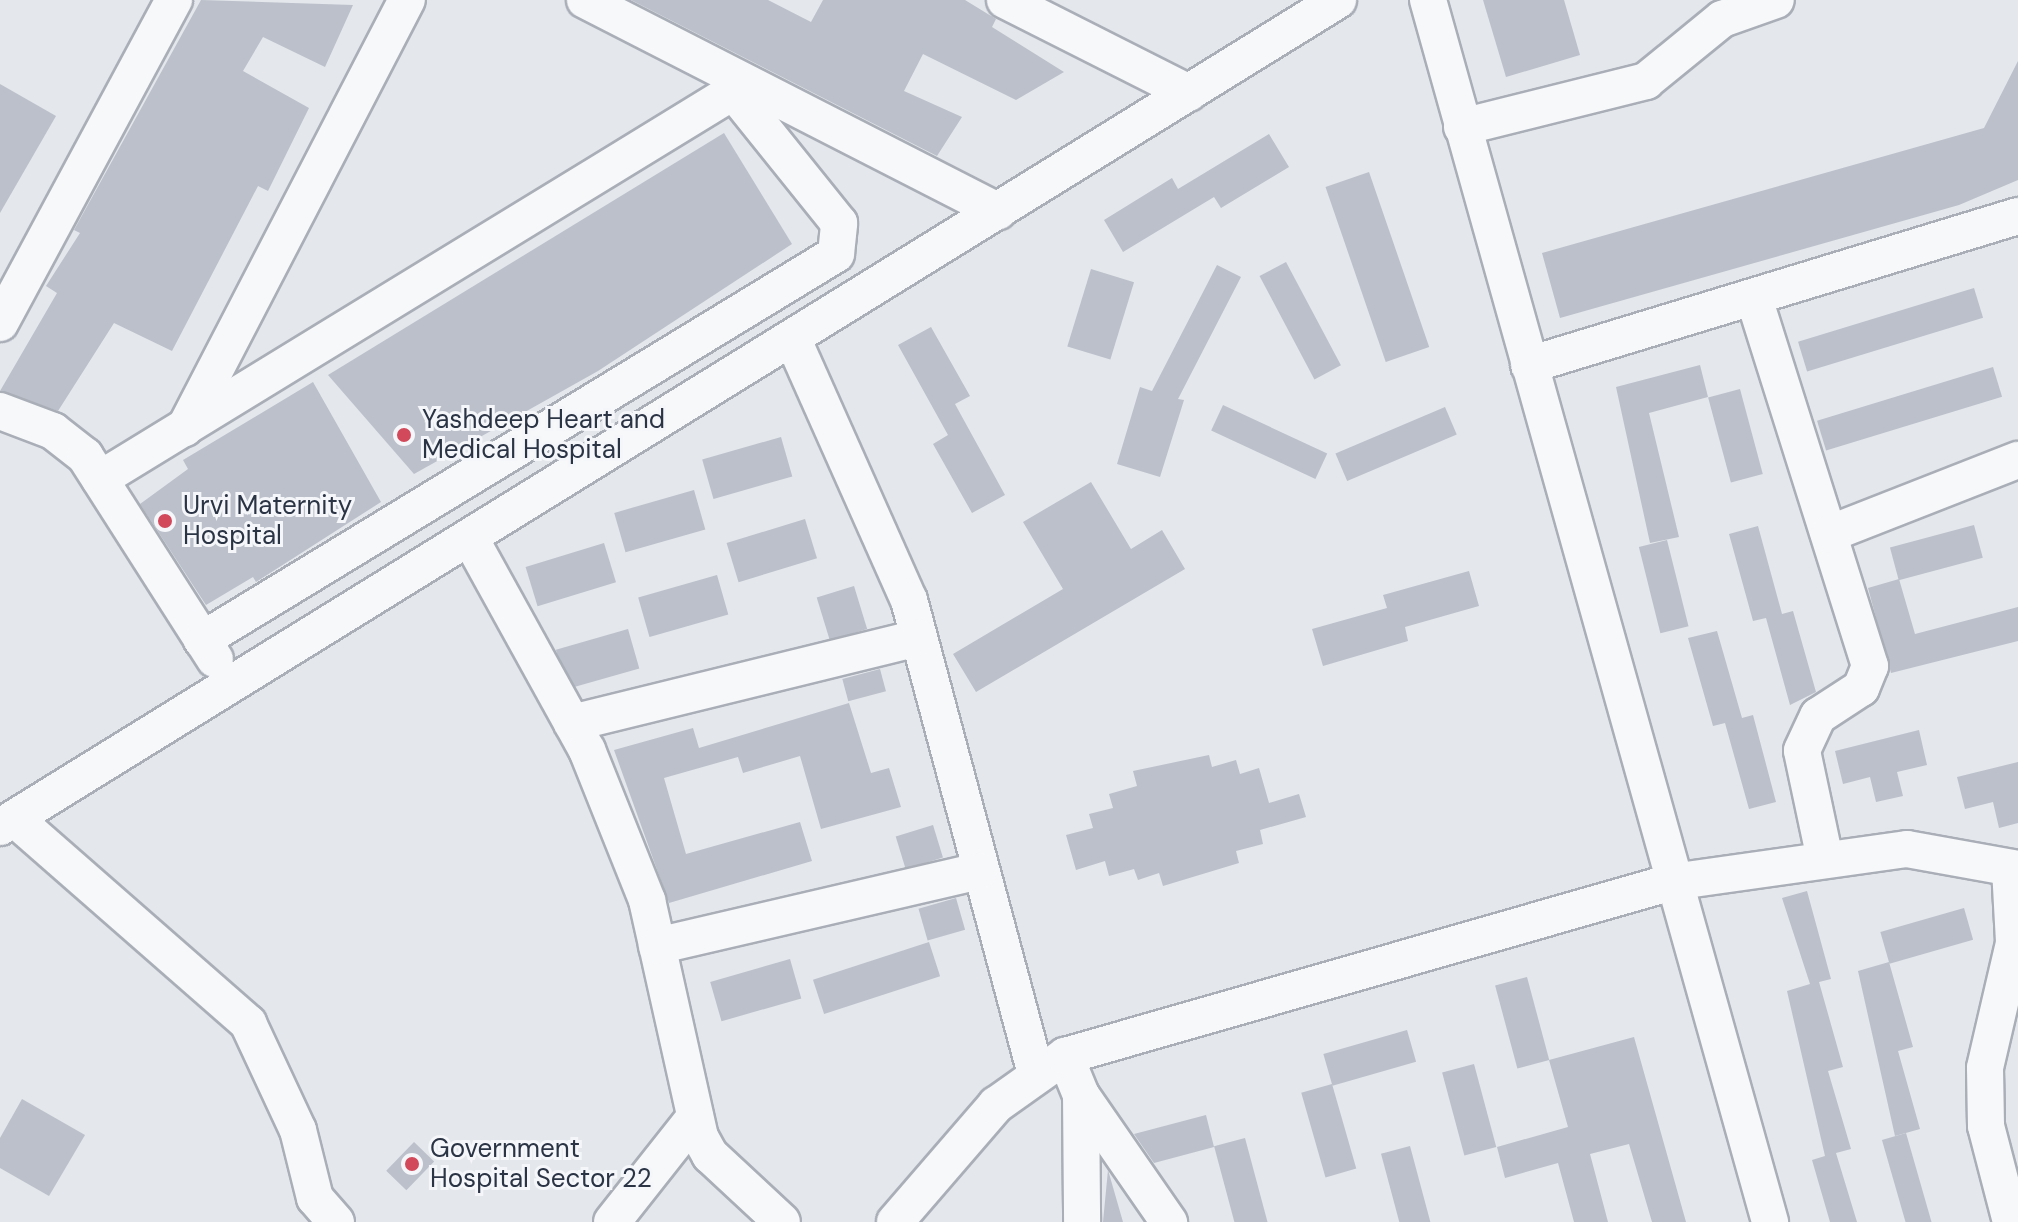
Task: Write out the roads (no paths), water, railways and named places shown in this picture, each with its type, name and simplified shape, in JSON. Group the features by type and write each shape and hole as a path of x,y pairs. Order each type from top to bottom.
{"street":[{"path":"0,323 174,0"},
{"path":"184,429 407,0"},
{"path":"585,0 739,88 998,211"},
{"path":"1005,0 1189,93"},
{"path":"336,1222 315,1198 298,1130 248,1023 8,823 794,342 1338,0"},
{"path":"1428,0 1672,882 1770,1222"},
{"path":"1462,127 1646,81 1722,19 1776,0"},
{"path":"100,479 739,88"},
{"path":"202,640 836,254 839,223 739,88"},
{"path":"1529,365 2018,216"},
{"path":"1754,298 1870,666 1861,688 1818,716 1802,751 1825,859"},
{"path":"794,342 919,638 979,871 1051,1065 1081,1095 1169,1222"},
{"path":"0,411 53,431 85,456 231,684"},
{"path":"1829,534 2018,460"},
{"path":"471,540 572,723 647,900 695,1117 710,1155 782,1222"},
{"path":"572,723 919,638"},
{"path":"895,1222 996,1105 1051,1065 1672,882 1907,849 2014,869 2014,943 1985,1068 1986,1126 2014,1222"},
{"path":"657,946 979,871"},
{"path":"1081,1095 1082,1222"},
{"path":"612,1222 695,1117"}],"place":[{"name":"Yashdeep Heart and Medical Hospital","path":"404,435"},
{"name":"Urvi Maternity Hospital","path":"165,521"},
{"name":"Government Hospital Sector 22","path":"412,1164"}]}
